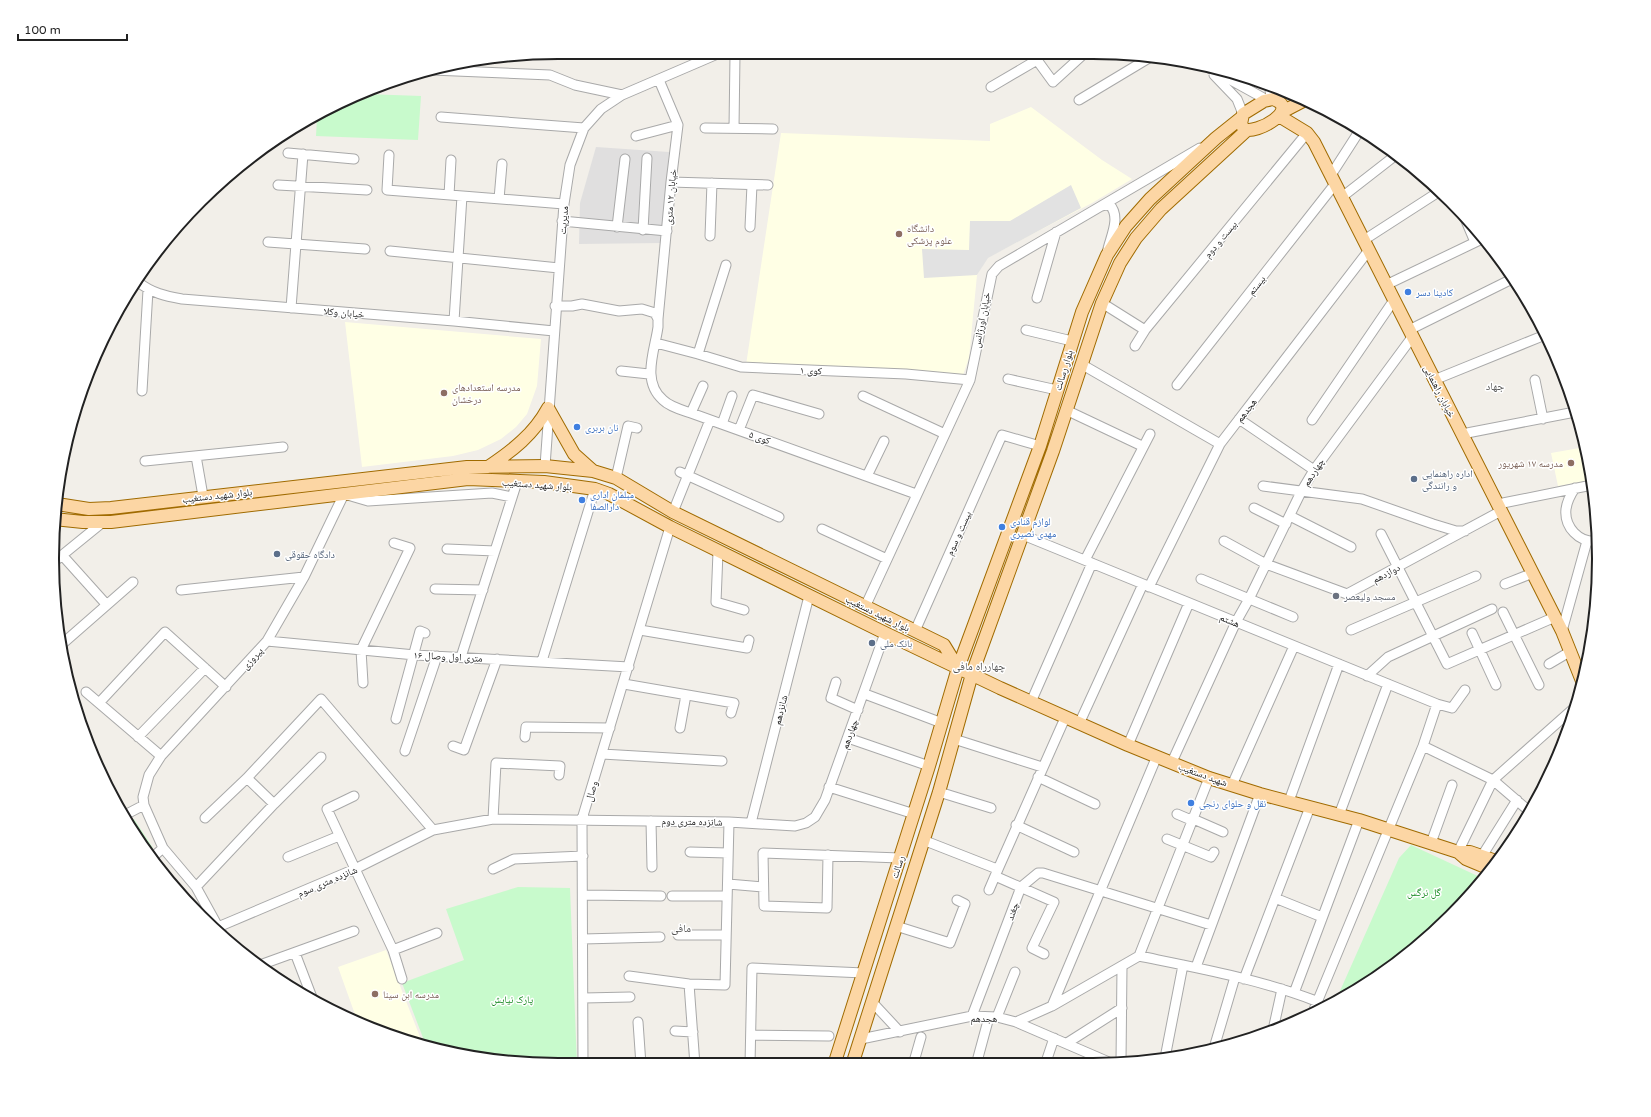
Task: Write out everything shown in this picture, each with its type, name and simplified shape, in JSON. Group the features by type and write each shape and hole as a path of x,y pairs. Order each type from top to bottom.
{"main road":[{"path":"1270,97 1280,103 1280,114"},
{"name":"بلوار رسالت","path":"958,668 1040,446 1082,312 1107,255 1126,226 1150,199 1216,138 1242,116 1270,97"},
{"path":"1242,116 1241,124 1246,130 1253,130 1298,104"},
{"name":"خیابان راهنمایی","path":"1280,114 1307,133 1314,142 1580,667"},
{"name":"بلوار رسالت","path":"972,674 1053,451 1096,318 1120,263 1136,238 1161,209 1246,130"},
{"path":"1082,312 1096,318"},
{"path":"488,467 509,452 526,437 541,421 548,408"},
{"path":"548,408 574,454 593,471"},
{"path":"1040,446 1053,451"},
{"path":"544,482 545,466"},
{"name":"بلوار شهید دستغیب","path":"62,505 88,508 111,508 203,496 460,468 545,466 593,471 616,478 674,512 944,645 958,668"},
{"name":"بلوار شهید دستغیب","path":"61,520 103,522 468,479 544,482 595,489 609,494 718,552 958,668"},
{"path":"670,527 674,512"},
{"name":"شهید دستغیب","path":"958,668 1065,718 1209,778 1260,794 1339,814 1431,842 1458,852"},
{"name":"رسالت","path":"836,1058 915,812 958,668"},
{"name":"رسالت","path":"855,1058 938,792 972,674"},
{"path":"915,812 930,816"},
{"path":"1458,852 1470,852 1492,859"},
{"path":"1458,852 1466,859 1486,867"}],"street":[{"name":"مدیریت","path":"545,466 562,221 570,165 584,128 601,109 622,95 706,59"},
{"path":"734,128 735,59"},
{"path":"991,87 1037,60 1053,82 1078,59"},
{"path":"1079,100 1143,62"},
{"path":"452,71 550,75 575,85 622,95"},
{"path":"1215,74 1237,99 1242,116"},
{"path":"1223,76 1248,92 1270,97"},
{"path":"636,136 678,125 659,80"},
{"path":"441,117 584,128"},
{"name":"خیابان ۱۲ متری","path":"656,343 667,231 670,182 678,125"},
{"path":"705,128 773,129"},
{"name":"بیست و دوم","path":"1134,346 1145,330 1307,133"},
{"name":"بیستم","path":"1176,385 1333,180 1357,135"},
{"name":"خیابان اورژانس","path":"865,607 970,380 992,274 998,266 1216,138"},
{"path":"288,153 354,159"},
{"path":"291,308 303,154"},
{"path":"389,155 387,190 564,204"},
{"path":"643,230 647,158"},
{"path":"1342,198 1392,158"},
{"path":"617,227 625,159"},
{"path":"449,195 451,160"},
{"path":"499,199 502,164"},
{"path":"670,182 768,185"},
{"path":"710,236 712,183"},
{"path":"750,227 752,184"},
{"path":"278,185 300,185 367,190"},
{"name":"هجدهم","path":"1079,724 1146,585 1220,444 1366,245 1435,195"},
{"path":"454,321 462,196"},
{"path":"1099,207 1109,204 1114,209 1116,216 1107,255"},
{"path":"562,221 643,230 667,231"},
{"path":"1037,298 1056,232"},
{"path":"1386,285 1477,240"},
{"path":"268,242 365,249"},
{"path":"390,251 558,268"},
{"path":"698,354 726,265"},
{"path":"1411,333 1508,281"},
{"name":"خیابان وکلا","path":"141,284 148,290 163,296 182,300 454,321 554,331"},
{"path":"142,391 148,290"},
{"path":"1312,420 1394,300"},
{"path":"1102,303 1145,330"},
{"path":"556,306 572,306 582,304 619,311 642,310 655,313 658,319"},
{"path":"1026,330 1072,341"},
{"name":"چهاردهم","path":"1172,762 1236,622 1249,599 1301,492 1314,470 1411,333"},
{"path":"1434,380 1540,337"},
{"path":"622,371 649,374 656,343"},
{"name":"کوی ۱","path":"656,343 741,367 906,374 970,380"},
{"path":"1081,364 1220,444"},
{"name":"کوی ۵","path":"649,374 653,388 663,401 710,420 916,494"},
{"path":"1008,379 1057,390"},
{"path":"1535,380 1543,419"},
{"path":"691,413 702,386"},
{"path":"739,430 753,395 819,414"},
{"path":"722,424 732,396"},
{"path":"864,396 946,434"},
{"path":"1066,410 1142,446"},
{"path":"1462,434 1570,413"},
{"path":"1239,419 1314,470"},
{"path":"674,512 684,474 710,420"},
{"path":"616,478 628,426 637,428"},
{"path":"1031,702 1088,562 1142,446 1150,434"},
{"name":"بیست و سوم","path":"915,631 1002,435 1040,446"},
{"path":"868,476 884,441"},
{"path":"145,461 283,447"},
{"path":"196,456 203,496"},
{"path":"684,474 779,517"},
{"path":"461,657 517,482"},
{"path":"1263,486 1362,499 1433,524 1456,531 1466,531"},
{"name":"دوازدهم","path":"1224,541 1266,564 1347,594 1466,531 1500,508 1587,486"},
{"path":"1575,488 1566,509 1567,519 1571,529 1578,536 1587,542 1591,542"},
{"path":"542,661 595,489"},
{"path":"344,494 368,500 492,493 512,497"},
{"name":"پیروزی","path":"144,805 143,797 149,775 161,756 267,641 304,577 344,494"},
{"path":"1254,508 1288,520 1351,547"},
{"path":"103,522 59,558 106,604"},
{"name":"وصال","path":"583,1058 582,819 624,684 670,527"},
{"path":"822,529 887,559"},
{"path":"1381,534 1447,664 1555,617"},
{"name":"هشتم","path":"1023,535 1437,704"},
{"path":"1562,631 1587,542"},
{"path":"363,683 361,650 410,548 394,543"},
{"path":"447,549 495,551"},
{"path":"718,552 716,602 744,610"},
{"path":"1505,584 1533,573"},
{"path":"1351,630 1476,576"},
{"path":"181,590 304,577"},
{"path":"1201,579 1293,616"},
{"path":"66,640 133,582"},
{"path":"435,589 483,590"},
{"name":"شانزدهم","path":"751,823 809,596"},
{"path":"1128,745 1189,603"},
{"path":"1367,676 1388,657 1492,609"},
{"path":"1503,612 1539,685"},
{"path":"640,630 747,648 749,640"},
{"path":"396,719 415,655 420,631 425,633"},
{"path":"99,703 165,632 226,687"},
{"name":"چهاردهم","path":"801,825 815,817 821,810 865,694 885,633"},
{"path":"1472,633 1496,685"},
{"name":"۱۶ متری اول وصال","path":"267,641 415,655 629,666"},
{"path":"1232,785 1294,646"},
{"path":"1549,664 1571,651"},
{"path":"405,751 437,656"},
{"path":"453,746 464,750 496,659"},
{"path":"1289,801 1340,664"},
{"path":"138,737 205,668"},
{"path":"836,682 831,698 858,710"},
{"path":"624,684 734,702 731,713"},
{"path":"1339,814 1388,684"},
{"path":"1315,1005 1423,746 1437,704 1452,708 1465,690"},
{"path":"86,692 161,756"},
{"path":"865,694 942,723"},
{"path":"680,728 686,695"},
{"path":"205,818 247,778 321,699 433,830"},
{"path":"1458,852 1493,780 1566,715"},
{"path":"989,890 1016,825 1065,718"},
{"path":"525,737 526,727 610,728"},
{"path":"848,738 929,766"},
{"path":"954,739 1042,767"},
{"path":"1423,746 1493,780 1525,808"},
{"path":"602,754 722,761"},
{"path":"1052,1006 1157,756"},
{"path":"196,887 274,804 321,757"},
{"path":"492,819 496,763 560,766 559,775"},
{"path":"1038,777 1095,804"},
{"path":"247,778 274,804"},
{"path":"1016,1022 1052,1006 1122,967 1138,956 1191,819 1209,778"},
{"path":"1431,842 1452,785"},
{"path":"829,787 908,812 915,812"},
{"path":"938,792 991,808"},
{"path":"1196,967 1260,794"},
{"path":"354,796 327,809 393,950 402,979"},
{"path":"1482,856 1517,800"},
{"path":"129,813 144,805 163,848 196,887 215,921"},
{"path":"1244,979 1310,807"},
{"path":"1177,814 1223,832"},
{"name":"شانزده متری سوم","path":"223,929 355,869 433,830 492,819 582,819"},
{"name":"شانزده متری دوم","path":"582,819 801,825"},
{"path":"1294,992 1359,820"},
{"path":"651,821 652,867"},
{"path":"629,976 689,984 725,985 729,822"},
{"path":"1016,825 1074,852"},
{"path":"288,857 339,836"},
{"path":"1168,839 1211,857 1214,852"},
{"path":"923,840 996,873 1020,887 1054,902 1032,948 1044,954"},
{"path":"156,854 163,848"},
{"path":"690,852 728,853"},
{"path":"828,855 827,908 764,906 763,853 828,855 900,858"},
{"path":"493,869 514,859 583,856"},
{"path":"1020,887 1038,873 1043,873 1211,925"},
{"path":"728,884 763,886"},
{"name":"چغند","path":"972,1016 1020,887"},
{"path":"583,895 661,896"},
{"path":"672,896 727,896"},
{"path":"1275,898 1322,917"},
{"path":"896,926 950,943 965,904 956,900"},
{"path":"266,963 354,931"},
{"path":"393,950 437,933"},
{"path":"678,935 726,935"},
{"path":"583,939 660,937"},
{"path":"295,953 310,991"},
{"path":"1138,956 1196,967 1244,979 1294,992 1316,1001"},
{"path":"1166,1052 1183,965"},
{"path":"1121,1057 1122,967"},
{"path":"750,1058 752,968 864,972"},
{"path":"978,1058 993,1017 1015,972"},
{"path":"1216,1042 1234,977"},
{"path":"689,984 695,1058"},
{"path":"1274,1023 1282,989"},
{"path":"584,998 630,997"},
{"path":"873,1003 900,1032"},
{"path":"1067,1044 1122,1008"},
{"name":"هجدهم","path":"861,1039 972,1016 993,1017 1016,1022 1067,1044 1093,1058"},
{"path":"638,1022 641,1058"},
{"path":"675,1031 693,1032"},
{"path":"751,1035 829,1036"},
{"path":"916,1058 922,1037"},
{"path":"1047,1058 1054,1038"}],"shaded area":[{"name":"دانشگاه علوم پزشکی","path":"1031,107 1102,160 1132,179 1092,203 987,258 977,275 969,358 963,375 746,365 781,133 990,141 990,124"},
{"path":"596,147 669,152 662,243 579,244 580,203"},
{"path":"1071,185 1081,208 988,258 977,275 924,278 922,249 969,250 970,221 1010,221"},
{"name":"مدرسه استعدادهای درخشان","path":"345,322 541,339 537,386 527,414 516,427 501,439 478,450 453,456 362,467"},
{"name":"مدرسه ۱۷ شهریور","path":"1579,448 1586,481 1558,486 1551,453"},
{"name":"مدرسه ابن سینا","path":"386,950 421,1038 367,1020 355,1014 338,967"}],"green space":[{"path":"374,94 421,96 418,140 316,136 317,122 367,97"},
{"path":"133,819 153,848 152,849 143,836"},
{"name":"گل نرگس","path":"1411,845 1478,876 1446,912 1397,955 1370,974 1339,992 1399,858"},
{"name":"پارک نیایش","path":"518,887 570,888 577,1058 526,1057 493,1054 424,1039 402,983 464,960 446,909"}],"place":[{"name":"دانشگاه علوم پزشکی","path":"899,234"},
{"name":"کادینا دسر","path":"1408,292"},
{"name":"مدرسه استعدادهای درخشان","path":"444,393"},
{"name":"نان بربری","path":"577,427"},
{"name":"مدرسه ۱۷ شهریور","path":"1571,463"},
{"name":"اداره راهنمایی و رانندگی","path":"1414,479"},
{"name":"مبلمان اداری دارالصفا","path":"582,500"},
{"name":"لوازم قنادی مهدی نصیری","path":"1002,527"},
{"name":"دادگاه حقوقی","path":"277,554"},
{"name":"مسجد ولیعصر","path":"1336,596"},
{"name":"بانک ملی","path":"872,643"},
{"name":"نقل و حلوای رنجی","path":"1191,803"},
{"name":"مدرسه ابن سینا","path":"375,994"}],"district":[{"name":"جهاد","path":"1495,386"},
{"name":"چهارراه مافی","path":"979,666"},
{"name":"مافی","path":"681,928"}]}
